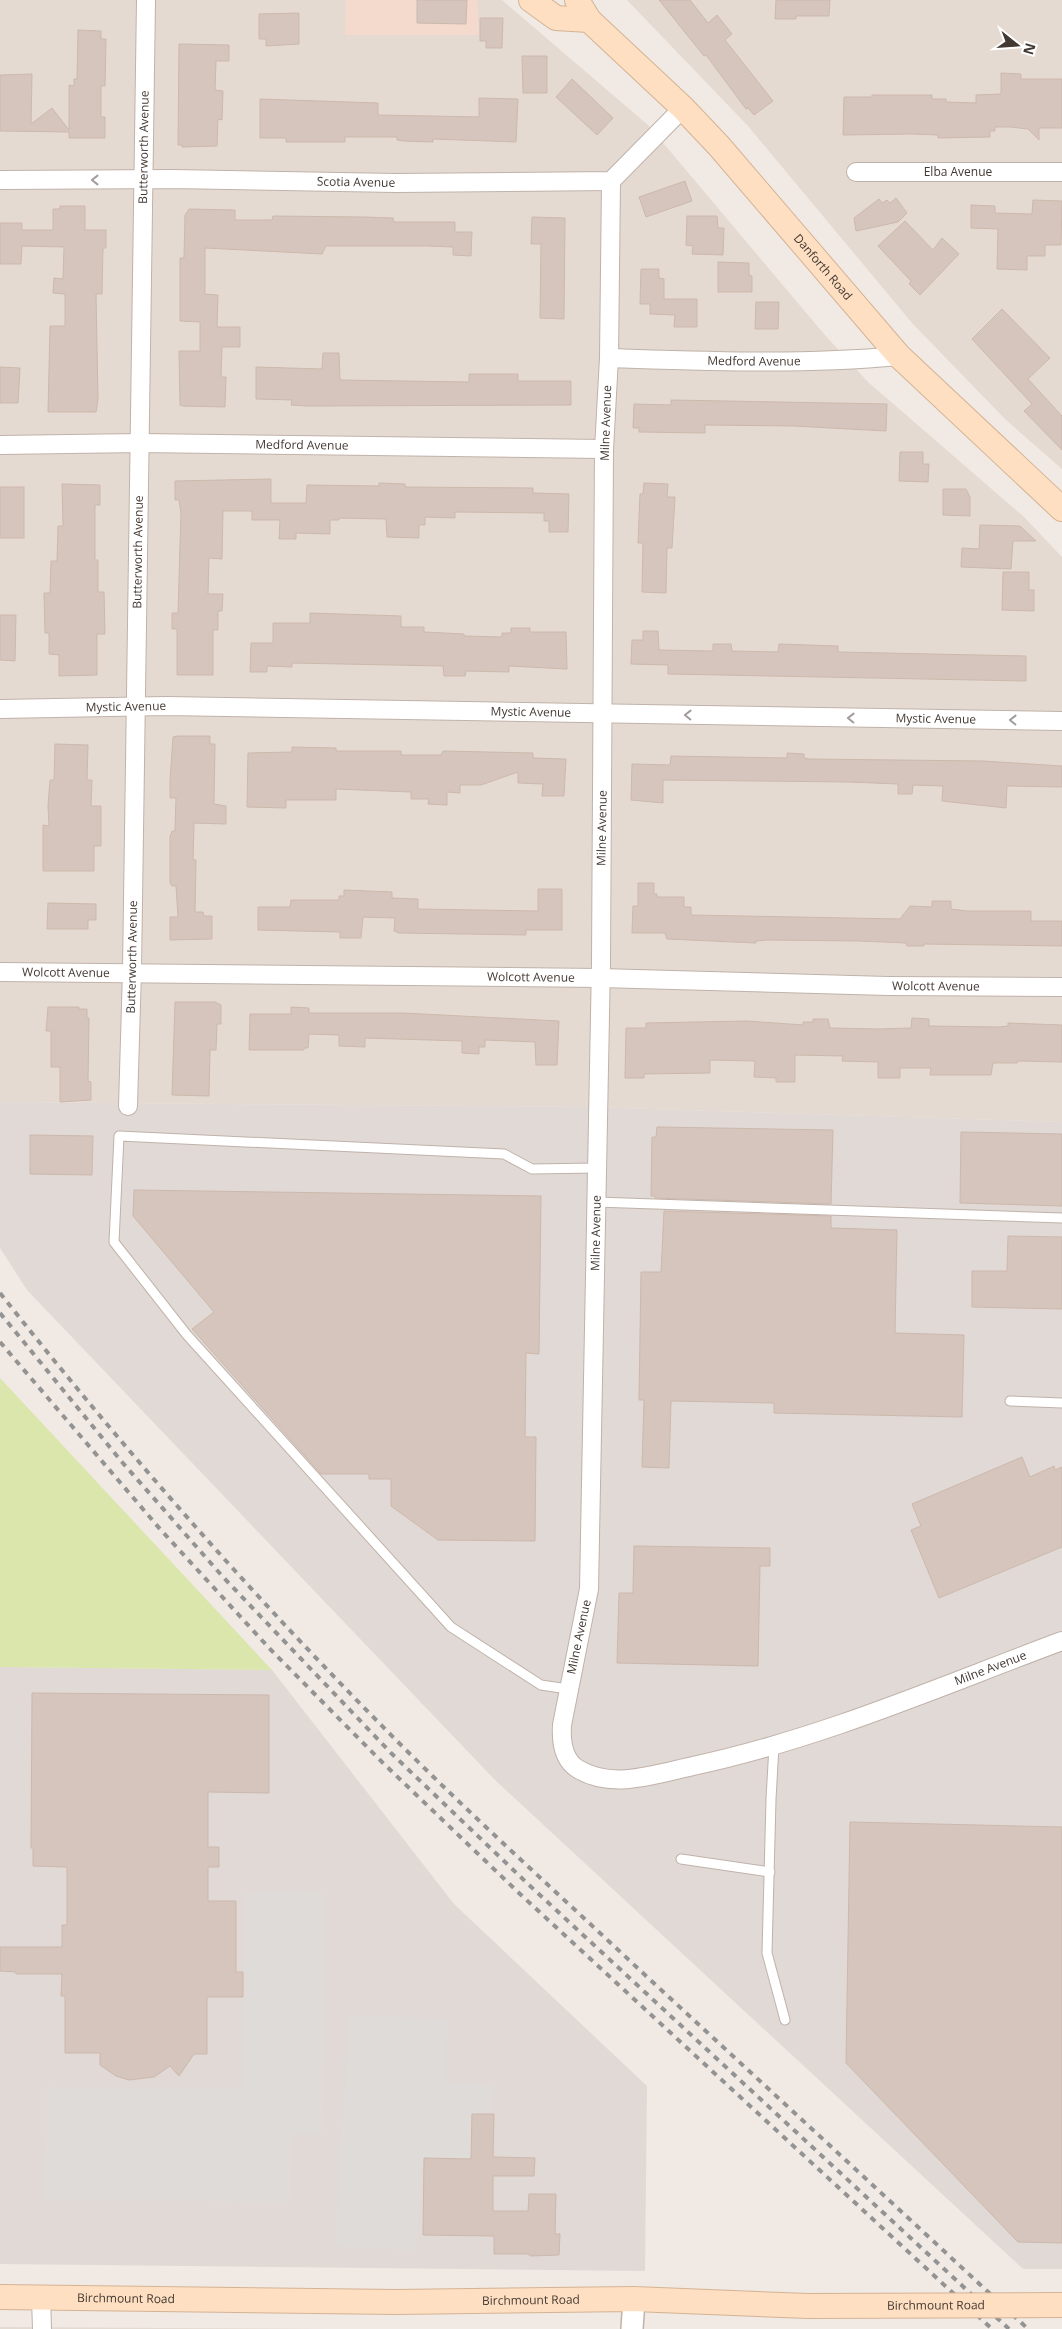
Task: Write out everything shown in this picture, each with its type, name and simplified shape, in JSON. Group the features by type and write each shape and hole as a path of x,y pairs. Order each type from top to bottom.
{"main road":[{"path":"531,0 556,18 589,20"},
{"name":"Danforth Road","path":"577,0 589,20 683,108 719,146 899,356 1062,509"},
{"name":"Birchmount Road","path":"0,2297 386,2302 634,2299 808,2306 1062,2305"}],"street":[{"name":"Butterworth Avenue","path":"128,1106 132,971 146,0"},
{"path":"611,181 683,108"},
{"name":"Elba Avenue","path":"856,172 1062,172"},
{"name":"Scotia Avenue","path":"0,180 144,179 396,183 611,181"},
{"name":"Milne Avenue","path":"611,181 609,358 604,449 604,714 589,1589 562,1725 563,1748 569,1761 578,1769 598,1777 615,1779 638,1778 734,1757 812,1735 921,1696 1062,1641"},
{"name":"Medford Avenue","path":"609,358 766,363 899,356"},
{"name":"Medford Avenue","path":"0,445 140,443 604,449"},
{"name":"Mystic Avenue","path":"0,709 136,707 1062,721"},
{"name":"Wolcott Avenue","path":"0,972 132,971 362,976 600,978 888,986 1062,987"},
{"path":"41,2297 42,2329"},
{"path":"632,2329 634,2299"}],"lane":[{"path":"568,1689 542,1685 451,1627 187,1335 114,1242 119,1136 504,1154 532,1168 597,1168"},
{"path":"596,1202 1062,1218"},
{"path":"1010,1401 1062,1403"},
{"path":"774,1746 767,1953 784,2020"},
{"path":"681,1859 770,1872"}],"shaded area":[{"path":"0,0 346,0 346,35 478,35 477,0 502,0 648,125 824,334 868,382 1024,517 1062,557 1062,1122 587,1107 0,1102"},
{"path":"346,0 477,0 479,35 345,35"},
{"path":"627,0 1062,0 1062,469 1005,419 912,323 748,126"},
{"path":"0,1102 587,1107 1062,1122 1062,2269 1023,2269 495,1780 27,1290 0,1248"},
{"path":"0,1667 272,1670 454,1904 647,2086 645,2271 0,2264"},
{"path":"246,1892 325,1893 322,2134 291,2134 290,2202 45,2199 47,2087 243,2089"},
{"path":"349,2015 448,2020 445,2083 492,2085 487,2172 421,2168 416,2250 335,2246"},
{"path":"0,2327 330,2329 0,2329"}],"green space":[{"path":"0,1378 272,1670 0,1667"}],"building":[{"path":"417,0 467,0 466,24 417,23"},
{"path":"659,0 690,0 708,23 717,15 732,34 725,40 773,101 754,115 748,108 746,109 706,55 704,56"},
{"path":"776,0 830,0 829,16 796,16 796,19 775,19"},
{"path":"299,13 299,44 266,46 266,39 259,39 259,14"},
{"path":"480,18 503,18 502,48 486,48 486,41 480,41"},
{"path":"78,30 101,31 101,39 106,39 105,86 101,86 101,117 105,117 105,138 69,138 69,132 0,131 0,75 32,74 31,124 52,108 69,130 69,85 74,86 74,79 77,79"},
{"path":"179,44 229,45 229,61 216,61 215,90 223,91 222,120 218,119 217,146 182,147 182,145 178,145"},
{"path":"522,56 547,56 547,93 523,93"},
{"path":"1001,73 1021,74 1021,79 1062,79 1062,128 1039,128 1039,140 1028,129 1011,127 995,127 995,131 990,131 990,137 938,138 938,135 913,134 843,135 844,97 932,95 932,99 946,99 946,102 976,103 976,95 1001,94"},
{"path":"572,79 613,118 597,135 556,97"},
{"path":"479,98 518,99 516,142 433,139 433,142 403,141 397,140 397,137 345,137 345,142 286,142 286,138 260,138 260,99 378,103 378,115 479,117"},
{"path":"685,181 692,201 646,217 639,197"},
{"path":"896,198 907,213 898,222 856,231 854,218 879,199 882,203 887,200 890,203"},
{"path":"1033,200 1062,201 1061,245 1045,245 1045,256 1027,256 1027,270 997,269 998,229 971,228 971,205 995,206 995,213 1032,214"},
{"path":"60,206 85,206 85,230 106,230 106,248 103,248 102,294 96,294 98,399 96,412 48,412 50,326 65,326 65,294 53,293 54,278 63,279 64,247 22,246 21,264 0,264 0,223 22,223 22,230 53,230 53,209 60,209"},
{"path":"189,209 235,210 235,220 272,220 273,216 393,218 394,222 455,222 455,232 472,232 471,256 453,255 453,247 427,246 326,246 322,254 205,248 205,294 218,295 217,327 240,327 240,347 222,347 221,377 226,377 225,407 183,406 180,405 179,351 200,351 200,322 180,321 180,258 184,258 185,215"},
{"path":"687,216 717,216 718,228 724,228 723,255 692,254 693,246 686,245"},
{"path":"532,217 565,218 564,319 540,318 541,244 531,244"},
{"path":"905,221 933,250 942,238 959,254 920,295 909,284 911,281 878,246"},
{"path":"718,262 749,263 749,275 752,276 752,292 718,292"},
{"path":"641,269 659,269 659,278 664,279 664,299 697,299 697,327 674,327 675,315 650,314 650,304 640,304"},
{"path":"756,302 779,302 778,329 755,329"},
{"path":"1002,309 1050,358 1028,379 1062,416 1062,450 1024,411 1032,404 972,339"},
{"path":"323,353 339,353 340,380 469,382 469,374 518,374 518,381 571,381 571,405 308,406 291,405 292,400 256,399 256,367 322,369"},
{"path":"0,367 20,368 18,403 0,403"},
{"path":"671,400 887,404 886,431 794,426 705,425 705,433 639,432 639,428 633,428 634,404 671,405"},
{"path":"900,452 923,452 923,464 929,464 928,482 899,481"},
{"path":"271,479 271,503 306,503 307,485 379,486 379,483 405,484 405,487 533,488 533,493 569,494 568,532 549,532 549,521 544,521 544,513 455,512 455,518 425,517 425,525 419,525 419,538 387,537 386,519 339,518 339,520 330,520 330,534 296,533 296,539 279,539 280,520 252,520 252,511 223,511 222,559 209,558 208,594 223,594 222,611 218,611 218,630 213,630 213,675 177,675 177,629 172,629 172,613 178,613 181,513 179,500 175,500 175,481"},
{"path":"644,483 668,484 667,497 675,497 672,548 667,548 666,593 642,592 643,543 638,543 640,494 643,494"},
{"path":"62,484 100,485 100,505 95,505 95,560 98,560 98,592 104,592 105,634 97,634 97,675 59,676 59,655 49,654 49,633 45,633 44,593 50,593 51,561 57,561 58,526 63,526"},
{"path":"0,487 24,487 24,538 0,538"},
{"path":"943,489 966,489 970,497 970,516 943,515"},
{"path":"980,525 1020,526 1036,541 1013,541 1011,569 961,567 962,548 979,549"},
{"path":"1003,572 1029,572 1029,590 1034,590 1034,611 1002,610"},
{"path":"310,613 401,616 401,627 424,627 424,632 464,634 464,636 502,637 502,633 511,633 511,628 530,628 530,632 566,632 567,669 509,666 509,672 466,671 465,676 444,676 443,666 292,663 292,667 267,666 267,672 250,672 251,643 273,643 273,623 310,623"},
{"path":"0,615 16,615 15,661 0,660"},
{"path":"643,631 658,631 659,650 713,651 713,644 731,644 732,651 778,652 779,644 838,646 838,652 1026,656 1026,681 668,674 668,665 631,664 632,640 643,640"},
{"path":"210,736 210,744 215,744 214,804 226,806 226,824 194,823 193,860 196,860 195,912 203,912 204,916 212,916 212,939 170,940 170,917 178,917 176,886 172,886 170,883 170,837 172,831 175,831 176,798 170,798 170,781 173,737"},
{"path":"55,744 88,745 87,780 92,780 91,806 101,806 101,846 94,846 94,871 43,871 43,825 49,826 48,806 50,780 54,780"},
{"path":"292,747 336,748 336,751 401,751 401,755 441,755 443,751 533,753 533,758 566,759 564,796 542,796 543,784 518,783 518,772 481,785 460,785 460,793 447,792 447,805 428,804 429,799 411,799 411,792 336,789 336,800 286,800 286,808 247,807 248,753 292,752"},
{"path":"787,753 804,754 804,758 810,759 983,761 1062,766 1062,787 1007,786 1006,808 942,801 943,786 913,785 912,794 898,794 898,784 848,782 663,780 663,803 631,800 632,764 670,765 671,756 787,758"},
{"path":"638,883 654,883 654,894 657,894 657,897 684,897 684,907 691,907 691,915 900,919 910,906 932,907 932,901 951,901 951,909 967,911 1031,911 1031,921 1062,921 1062,946 924,944 924,946 907,946 906,943 859,941 768,940 756,941 756,943 667,939 665,933 632,933 633,906 638,906"},
{"path":"538,889 562,889 562,930 526,930 526,935 399,933 394,931 395,918 363,917 361,938 340,938 340,932 258,930 258,907 290,907 291,900 339,900 339,896 344,896 344,890 392,892 392,898 418,899 418,909 538,911"},
{"path":"48,903 96,904 96,920 88,920 88,929 47,929"},
{"path":"175,1002 215,1002 221,1005 221,1024 217,1024 216,1050 210,1050 209,1096 172,1095"},
{"path":"48,1007 79,1007 79,1009 87,1009 87,1018 89,1018 88,1081 91,1082 91,1100 60,1102 60,1067 51,1067 51,1031 46,1031"},
{"path":"291,1007 309,1008 309,1013 403,1013 559,1021 557,1065 536,1065 535,1042 485,1040 485,1047 479,1047 479,1054 462,1053 462,1041 365,1038 365,1047 339,1046 339,1035 309,1034 308,1048 304,1048 304,1050 249,1050 250,1014 291,1014"},
{"path":"912,1018 929,1019 929,1026 999,1027 1008,1026 1008,1023 1062,1025 1062,1062 1017,1061 1017,1063 993,1063 991,1075 930,1075 931,1068 900,1068 900,1078 878,1078 878,1062 842,1061 843,1056 795,1055 795,1082 776,1082 776,1078 754,1077 755,1061 710,1060 710,1073 644,1074 644,1078 625,1078 626,1028 646,1028 646,1023 747,1021 803,1025 803,1022 813,1022 813,1019 828,1019 830,1028 878,1029 911,1028"},
{"path":"657,1127 833,1130 831,1204 655,1198 655,1196 651,1196 652,1137 656,1137"},
{"path":"961,1132 1062,1134 1062,1206 960,1203"},
{"path":"30,1135 93,1136 92,1175 30,1174"},
{"path":"134,1190 541,1196 539,1354 526,1353 525,1437 536,1437 535,1541 438,1540 391,1506 391,1479 369,1479 369,1474 321,1474 192,1329 214,1312 133,1216"},
{"path":"664,1211 831,1216 831,1228 897,1230 895,1333 964,1335 962,1417 774,1413 774,1403 671,1401 669,1468 642,1467 644,1400 639,1400 641,1272 661,1272"},
{"path":"1008,1236 1062,1237 1062,1309 972,1307 972,1271 1007,1271"},
{"path":"1022,1457 1030,1477 1054,1466 1055,1470 1062,1467 1062,1547 939,1598 911,1530 921,1526 912,1504"},
{"path":"634,1546 770,1548 770,1566 760,1566 758,1666 617,1663 619,1593 633,1593"},
{"path":"32,1693 269,1695 269,1793 208,1792 208,1847 219,1847 219,1867 208,1867 208,1901 236,1901 236,1972 243,1972 243,1997 207,1997 207,2054 194,2054 179,2076 170,2066 154,2077 129,2080 116,2076 100,2065 100,2053 65,2053 65,1996 61,1996 62,1974 16,1974 16,1972 0,1971 0,1947 62,1947 62,1925 67,1925 67,1867 33,1866 33,1848 31,1848"},
{"path":"850,1822 1062,1827 1062,2243 1018,2242 846,2063"},
{"path":"472,2114 494,2114 493,2157 535,2158 534,2176 493,2176 493,2211 528,2211 529,2194 556,2194 555,2234 560,2234 559,2255 494,2254 494,2236 423,2235 424,2158 471,2159"}],"railway":[{"path":"0,1293 95,1410 193,1524 294,1635 399,1743 521,1860 1028,2329"},
{"path":"0,1313 122,1462 223,1577 391,1753 528,1884 1009,2329"},
{"path":"0,1342 160,1529 270,1649 383,1763 520,1894 992,2329"}]}
